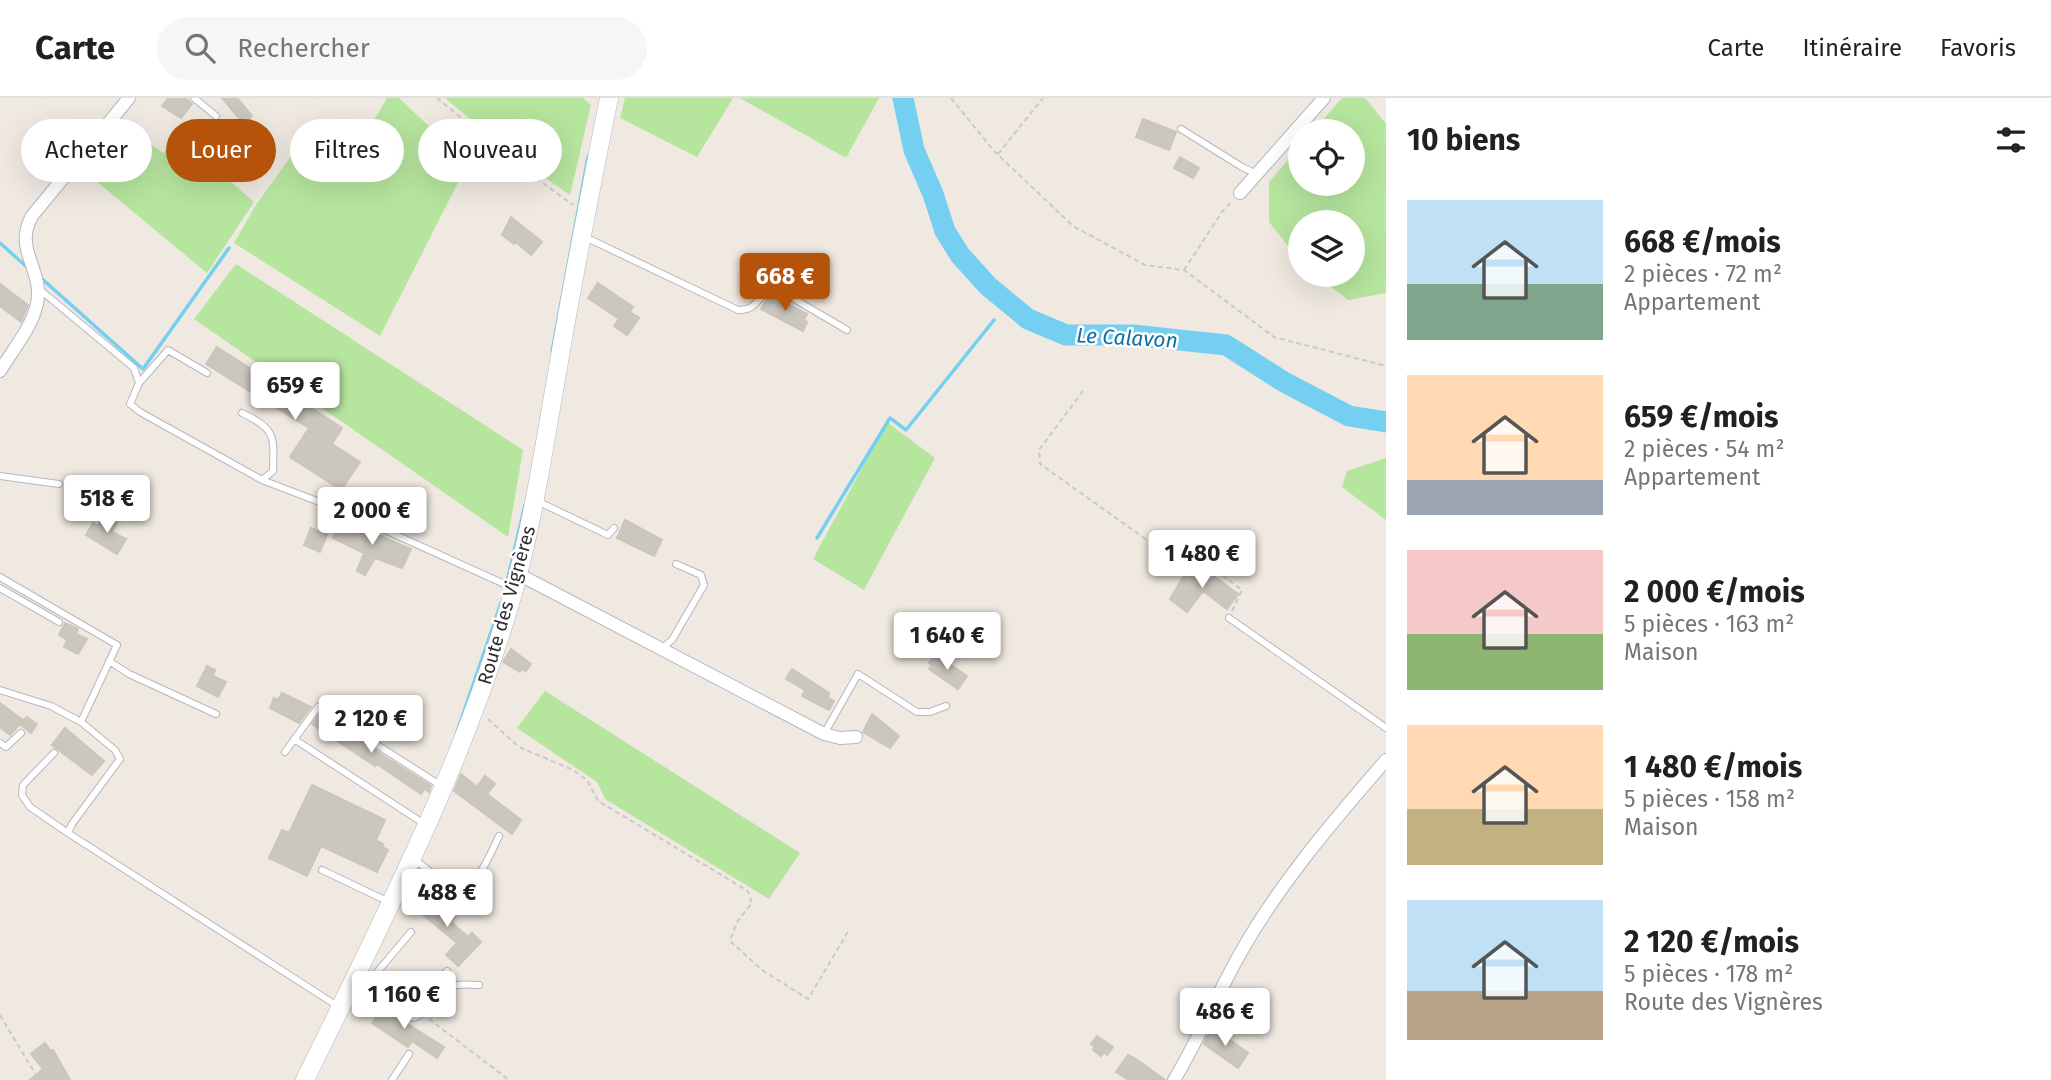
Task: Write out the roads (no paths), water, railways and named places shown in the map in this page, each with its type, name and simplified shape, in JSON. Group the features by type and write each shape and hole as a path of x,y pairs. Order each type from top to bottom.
{"street":[{"path":"0,370 30,322 37,304 32,262 24,239 26,227 32,216 129,98"},
{"name":"Route des Vignères","path":"305,1080 340,1008 362,978 391,903 428,826 474,712 516,581 535,500 581,235 609,98"},
{"path":"1240,193 1324,98"},
{"path":"516,581 662,648 824,734 840,738 856,737"},
{"path":"1174,1080 1241,952 1268,909 1299,866 1386,760"}],"lane":[{"path":"194,98 216,116"},
{"path":"1181,129 1257,174"},
{"path":"581,235 738,310 747,310 754,306 770,288 779,290 847,330"},
{"path":"37,287 134,368 139,383"},
{"path":"208,373 168,350 139,383 130,404 262,480 516,581"},
{"path":"242,413 261,422 274,438 273,471 262,480"},
{"path":"0,476 59,484"},
{"path":"535,500 608,536 614,528"},
{"path":"662,648 672,640 704,585 701,575 676,564"},
{"path":"0,577 117,645 81,722"},
{"path":"0,588 59,622"},
{"path":"1228,618 1386,728"},
{"path":"109,661 129,674 216,714"},
{"path":"824,734 858,674 917,712 930,712 946,706"},
{"path":"0,690 51,706 81,722 116,750 121,759 68,833"},
{"path":"285,752 318,708 444,788"},
{"path":"0,743 6,747 21,733"},
{"path":"294,739 428,826"},
{"path":"54,753 23,785 22,795 30,807 340,1008"},
{"path":"413,859 454,890 466,888 477,878 499,836"},
{"path":"322,870 391,903"},
{"path":"411,932 362,978 413,1018 422,1015 448,988 456,985 480,985"},
{"path":"407,1013 447,971"},
{"path":"391,1080 409,1054"}],"waterway":[{"name":"Le Calavon","path":"903,98 914,150 945,231 960,255 988,286 1028,319 1066,335 1133,335 1226,345 1284,382 1349,416 1386,422"},
{"path":"552,352 588,157"},
{"path":"0,243 27,267"},
{"path":"41,278 143,369 229,248"},
{"path":"817,538 890,418 906,430 994,320"},
{"path":"506,586 525,505"},
{"path":"457,732 501,603"}]}
